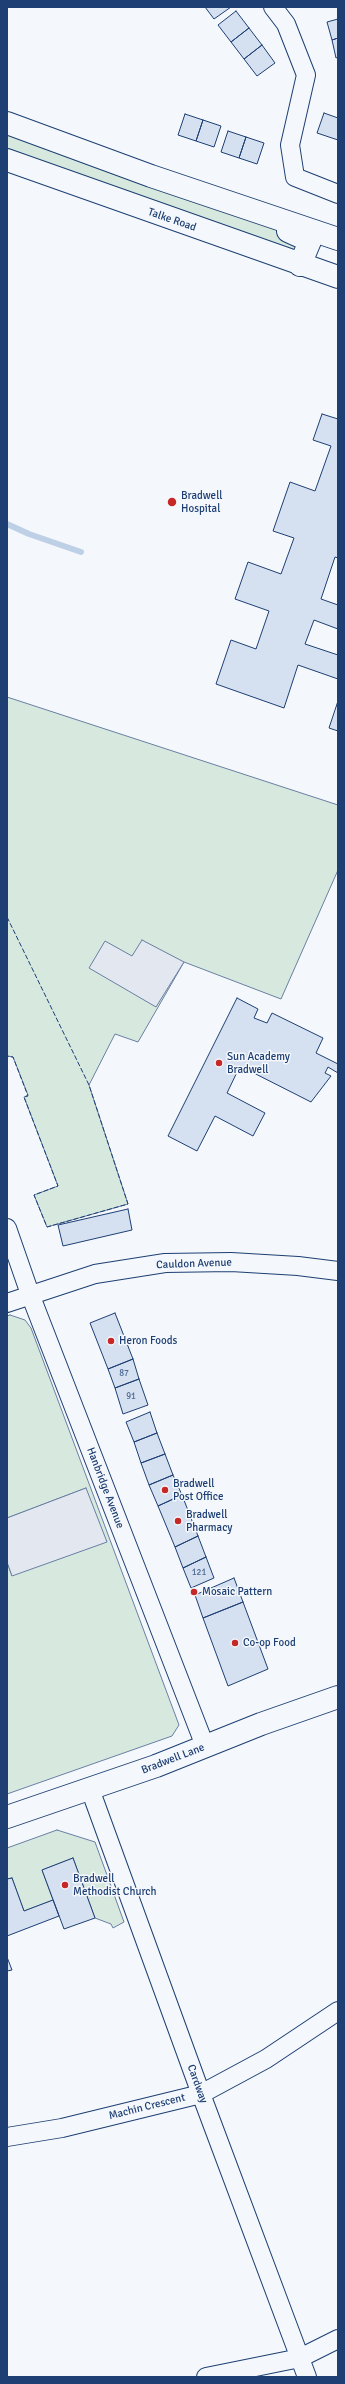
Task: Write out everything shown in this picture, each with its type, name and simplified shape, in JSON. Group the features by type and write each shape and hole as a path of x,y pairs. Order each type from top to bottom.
{"main road":[{"path":"7,123 151,176 308,238 310,243 300,265"},
{"name":"Talke Road","path":"7,160 300,265 338,277"},
{"path":"151,176 338,239"},
{"name":"Bradwell Lane","path":"7,1817 156,1766 338,1697"}],"street":[{"path":"273,7 286,24 306,75 290,145 295,178 338,194"},
{"name":"Hanbridge Avenue","path":"7,1228 30,1294 206,1746"},
{"name":"Cauldon Avenue","path":"7,1303 30,1294 95,1274 165,1263 230,1262 298,1266 338,1271"},
{"name":"Cardway","path":"90,1789 200,2094 307,2377"},
{"name":"Machin Crescent","path":"7,2137 62,2128 200,2094 266,2059 338,2010"},
{"path":"206,2377 300,2358 338,2339"}],"shaded area":[{"path":"7,130 109,171 306,240 301,254 141,199 7,148"},
{"path":"7,697 338,805 338,870 281,999 184,962 138,1042 115,1034 89,1085 128,1204 47,1227 34,1195 58,1186 24,1097 28,1095 13,1057 7,1056"},
{"path":"142,940 184,962 156,1007 89,968 105,941 132,956"},
{"path":"10,1315 25,1320 31,1328 179,1725 172,1736 7,1794 7,1562 12,1576 86,1488 7,1518 7,1316"},
{"path":"86,1488 107,1542 12,1576 7,1562 7,1518"},
{"path":"57,1830 95,1842 124,1922 113,1928 111,1924 95,1918 73,1858 42,1870 53,1900 24,1911 12,1878 7,1879 7,1848"}],"building":[{"path":"205,7 231,7 214,19"},
{"path":"236,11 249,28 231,42 218,25"},
{"path":"338,19 338,38 332,40 327,22"},
{"path":"249,28 262,45 244,59 231,42"},
{"path":"338,38 338,57 336,58 332,40"},
{"path":"262,45 275,63 257,76 244,59"},
{"path":"324,113 338,118 338,140 317,133"},
{"path":"185,114 203,120 196,141 178,135"},
{"path":"203,120 221,126 214,147 196,141"},
{"path":"228,131 246,137 239,158 221,152"},
{"path":"246,137 264,143 257,164 239,158"},
{"path":"322,414 338,419 338,558 335,557 321,599 338,605 338,629 314,620 305,644 338,655 338,679 298,665 284,708 216,684 231,640 256,649 269,611 235,599 248,562 281,574 294,538 273,531 290,482 315,491 331,446 313,440"},
{"path":"338,701 338,731 329,728"},
{"path":"237,998 258,1009 254,1018 267,1023 272,1013 323,1038 316,1053 338,1064 338,1073 328,1067 325,1073 331,1076 311,1102 240,1066 227,1093 265,1113 253,1136 215,1116 197,1151 168,1136"},
{"path":"128,1209 132,1230 63,1246 58,1225"},
{"name":"Heron Foods","path":"115,1313 133,1359 108,1369 90,1323"},
{"path":"133,1359 139,1379 115,1388 108,1369"},
{"path":"139,1379 148,1405 123,1414 115,1388"},
{"path":"150,1412 157,1433 134,1442 126,1422"},
{"path":"157,1433 165,1454 141,1463 134,1442"},
{"path":"165,1454 173,1475 149,1485 141,1463"},
{"name":"Bradwell Post Office","path":"173,1475 182,1495 158,1506 149,1485"},
{"name":"Bradwell Pharmacy","path":"182,1495 198,1536 175,1547 158,1506"},
{"path":"198,1536 206,1557 183,1568 175,1547"},
{"path":"206,1557 214,1578 191,1588 183,1568"},
{"path":"234,1578 243,1602 203,1618 195,1595"},
{"name":"Co-op Food","path":"243,1602 268,1669 228,1686 203,1618"},
{"name":"Bradwell Methodist Church","path":"73,1858 95,1918 64,1929 42,1870"},
{"path":"12,1878 24,1911 53,1900 59,1916 7,1936 7,1879"},
{"path":"7,1957 12,1970 7,1971"}],"waterway":[{"path":"7,524 29,534 81,552"}],"fence":[{"path":"7,917 89,1085 128,1204 47,1227 34,1195 58,1186 24,1097 28,1096 13,1057 7,1056"}],"place":[{"name":"Bradwell Hospital","path":"172,502"},
{"name":"Sun Academy Bradwell","path":"219,1063"},
{"name":"Heron Foods","path":"111,1341"},
{"name":"Bradwell Post Office","path":"165,1490"},
{"name":"Bradwell Pharmacy","path":"178,1521"},
{"name":"Mosaic Pattern","path":"194,1592"},
{"name":"Co-op Food","path":"235,1643"},
{"name":"Bradwell Methodist Church","path":"65,1885"}]}
